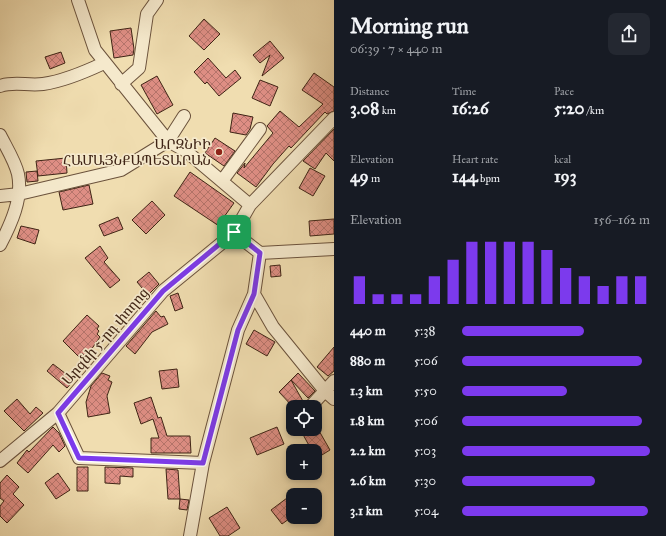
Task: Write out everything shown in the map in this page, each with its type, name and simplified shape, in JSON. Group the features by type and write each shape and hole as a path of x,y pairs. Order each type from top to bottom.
{"street":[{"path":"78,0 95,50 168,141 186,150 250,205"},
{"path":"121,84 139,68 147,14 157,0"},
{"path":"0,86 9,83 42,84 85,72 104,63"},
{"path":"0,196 19,194 121,170 168,141 184,116"},
{"name":"Արզնի 5-րդ փողոց","path":"0,461 58,413 163,291 234,232 250,205 334,118"},
{"path":"222,180 260,129"},
{"path":"0,134 18,174 19,194 10,226 0,245"},
{"path":"234,232 260,253 334,249"},
{"path":"190,536 203,463 238,330 254,294 260,253"},
{"path":"254,294 273,327 330,395"},
{"path":"330,395 334,381"},
{"path":"58,413 79,458 203,463"}],"building":[{"path":"204,19 220,34 204,50 189,36"},
{"path":"131,28 134,49 133,55 114,58 110,31"},
{"path":"270,41 284,58 262,76 270,55 260,63 253,55"},
{"path":"61,52 65,63 50,69 45,57"},
{"path":"208,58 226,78 235,70 241,78 219,96 207,82 205,84 194,72"},
{"path":"314,73 334,87 334,111 327,114 325,112 291,148 289,146 256,187 237,173 245,163 244,168 273,133 267,126 280,111 299,127 323,104 302,90"},
{"path":"157,76 173,105 157,114 141,85"},
{"path":"260,80 278,87 270,106 252,98"},
{"path":"233,113 253,117 250,129 246,135 230,132"},
{"path":"334,129 334,161 326,153 315,169 303,161"},
{"name":"ԱՐԶՆԻԻ ՀԱՄԱՅՆՔԱՊԵՏԱՐԱՆ","path":"215,138 235,151 224,166 205,153"},
{"path":"66,158 67,173 38,176 36,161"},
{"path":"310,168 325,176 313,196 299,188"},
{"path":"37,171 38,181 27,182 26,172"},
{"path":"190,172 234,203 224,217 230,222 225,230 174,196"},
{"path":"89,185 93,204 63,210 59,192"},
{"path":"152,201 165,215 146,234 132,220"},
{"path":"118,217 123,229 104,236 99,225"},
{"path":"334,219 334,234 310,236 309,221"},
{"path":"21,226 39,230 35,244 17,238"},
{"path":"100,246 108,258 104,262 120,280 110,288 85,258"},
{"path":"280,265 281,276 271,277 270,266"},
{"path":"149,272 159,284 148,295 137,282"},
{"path":"178,293 183,308 175,311 170,296"},
{"path":"156,311 161,317 164,316 168,324 152,332 135,354 126,346"},
{"path":"87,315 99,326 97,329 99,331 97,334 100,337 86,357 82,353 79,357 63,341"},
{"path":"254,330 275,342 267,356 246,344"},
{"path":"334,347 334,371 328,376 317,367"},
{"path":"53,364 74,380 67,388 47,371"},
{"path":"177,369 179,387 162,389 159,371"},
{"path":"102,373 110,376 108,380 112,382 107,396 110,413 88,417 86,402 91,386"},
{"path":"298,373 315,391 308,398 291,380"},
{"path":"291,380 302,400 286,400 279,392"},
{"path":"151,397 158,418 161,417 167,436 190,436 191,453 151,453 151,438 159,438 153,419 141,424 134,403"},
{"path":"17,399 30,414 36,407 43,413 24,431 4,411"},
{"path":"53,427 59,433 65,446 59,452 53,445 28,473 17,463 27,450 29,452"},
{"path":"277,427 284,444 257,455 250,438"},
{"path":"304,436 322,436 330,450 322,455 322,444 308,444"},
{"path":"77,467 88,467 88,491 77,491"},
{"path":"105,467 133,468 133,477 120,476 120,484 105,483"},
{"path":"166,469 178,470 180,499 168,499"},
{"path":"58,473 70,490 56,499 45,483"},
{"path":"7,475 19,487 13,494 24,505 7,523 0,516 0,506 4,501 0,498 0,483"},
{"path":"180,499 189,500 187,510 179,509"},
{"path":"286,499 286,521 282,524 271,510"},
{"path":"227,507 240,528 228,536 220,536 209,518"}],"place":[{"name":"ԱՐԶՆԻԻ ՀԱՄԱՅՆՔԱՊԵՏԱՐԱՆ","path":"219,152"}],"route":[{"path":"234,232 260,253 254,294 238,330 203,463 79,458 58,413 163,291 234,232"}]}
